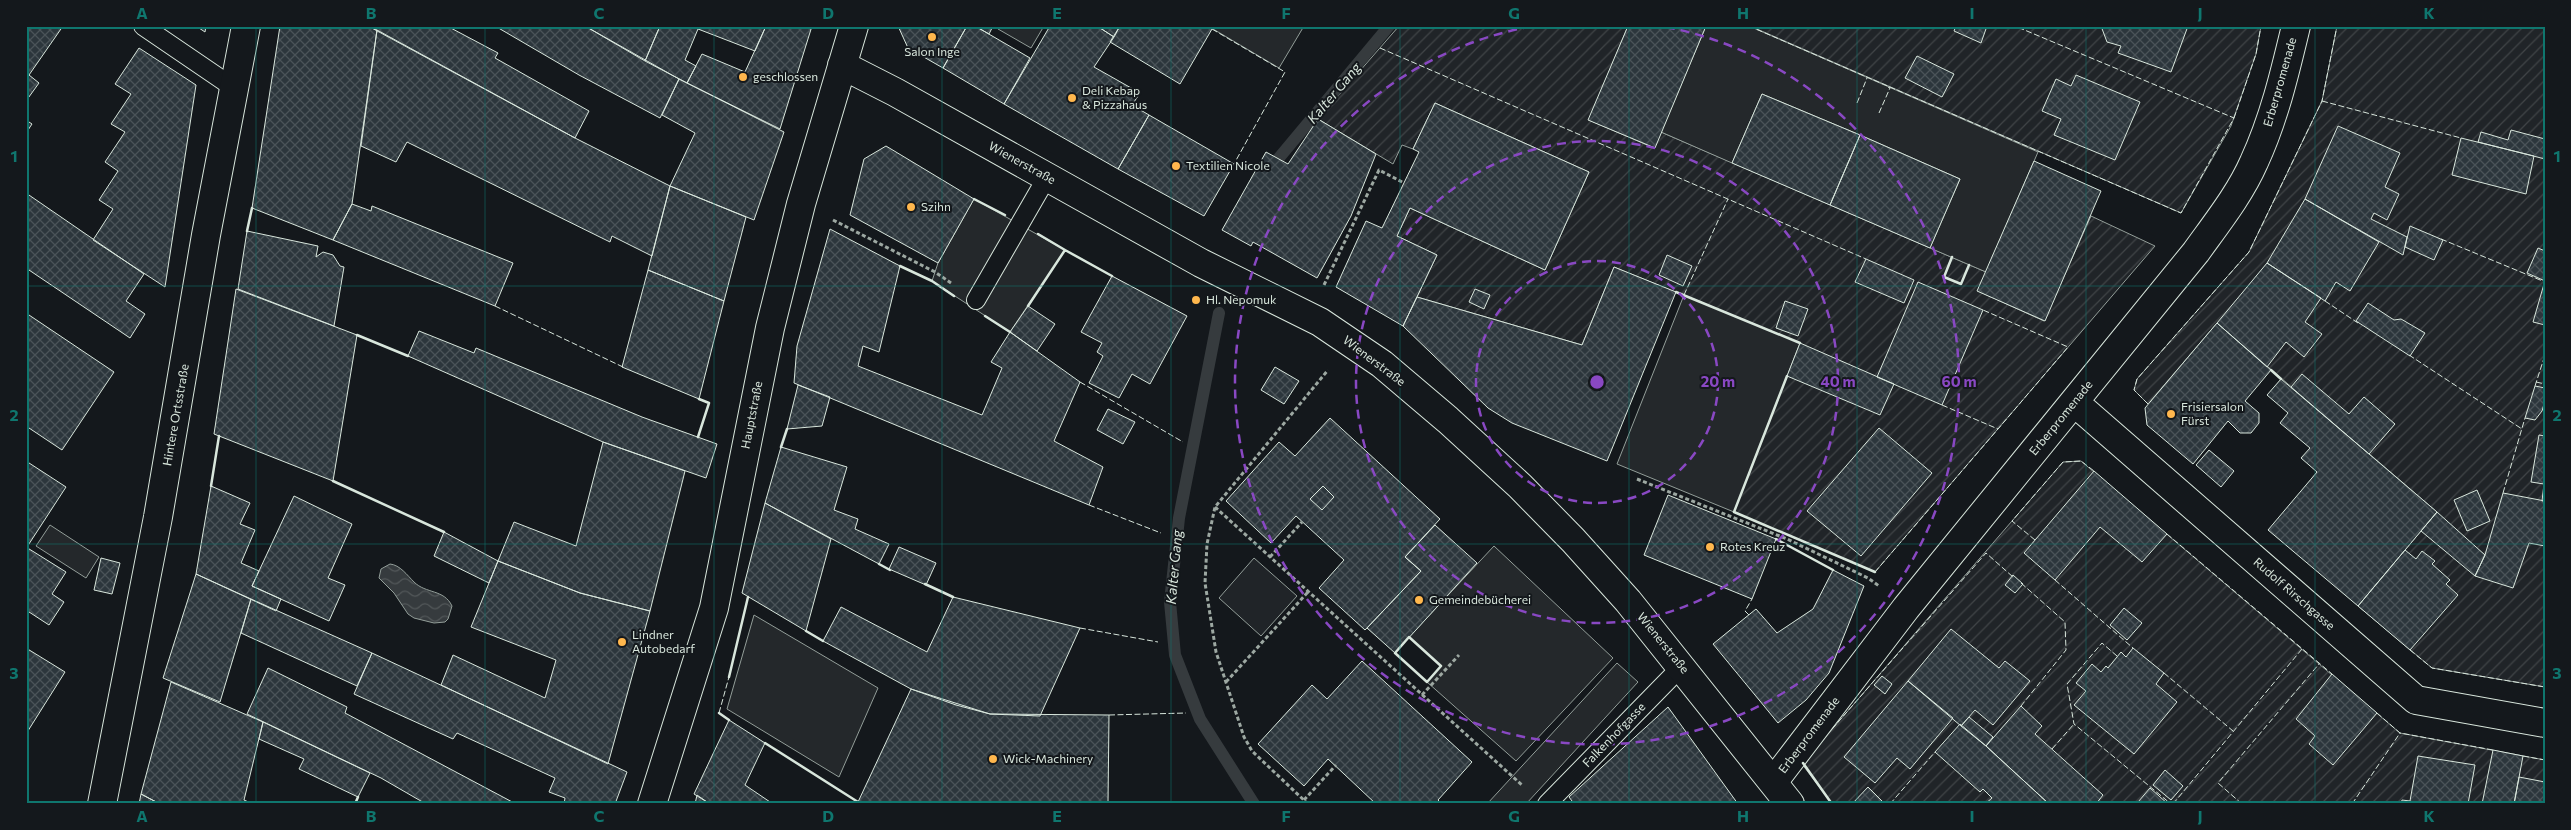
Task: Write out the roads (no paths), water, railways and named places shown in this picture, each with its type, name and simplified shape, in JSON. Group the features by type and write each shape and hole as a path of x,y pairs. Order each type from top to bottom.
{"street":[{"name":"Hintere Ortsstraße","path":"102,804 158,517 206,235 246,26"},
{"name":"Hauptstraße","path":"652,804 714,608 770,328 801,204 854,26"},
{"name":"Erberpromenade","path":"1774,781 1906,608 2196,252 2220,218 2253,164 2270,122 2296,26"},
{"name":"Wienerstraße","path":"842,65 1201,263 1304,314 1352,342 1382,364 1448,420 1520,486 1628,601 1774,781 1790,804"},
{"name":"Rudolf Rirschgasse","path":"2074,402 2416,700 2545,723"}],"lane":[{"path":"143,26 234,88"},
{"path":"976,300 1048,177"},
{"name":"Falkenhofgasse","path":"1547,804 1682,666"}],"water":[{"path":"390,564 400,568 419,586 440,594 449,601 452,606 448,619 445,622 434,623 414,618 408,614 394,593 379,578 381,569"}],"waterway":[{"name":"Kalter Gang","path":"1278,159 1389,26"},
{"name":"Kalter Gang","path":"1219,313 1179,518 1170,602 1175,655 1200,719 1254,804"}],"place":[{"name":"Salon Inge","path":"932,37"},
{"name":"geschlossen","path":"743,77"},
{"name":"Deli Kebap & Pizzahaus","path":"1072,98"},
{"name":"Textilien Nicole","path":"1176,166"},
{"name":"Szihn","path":"911,207"},
{"name":"Hl. Nepomuk","path":"1196,300"},
{"name":"Frisiersalon Fürst","path":"2171,414"},
{"name":"Rotes Kreuz","path":"1710,547"},
{"name":"Gemeindebücherei","path":"1419,600"},
{"name":"Lindner Autobedarf","path":"622,642"},
{"name":"Wick-Machinery","path":"993,759"}]}
